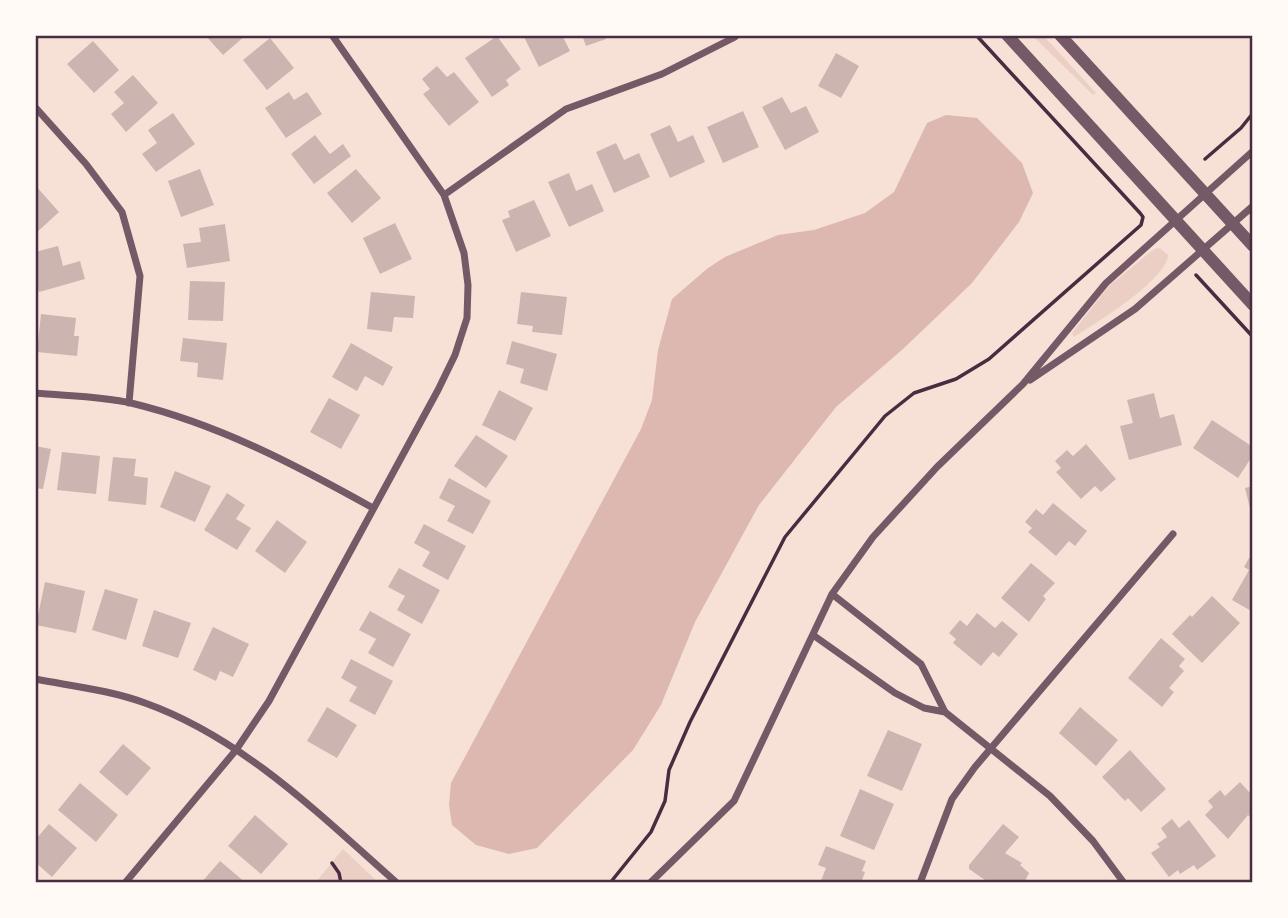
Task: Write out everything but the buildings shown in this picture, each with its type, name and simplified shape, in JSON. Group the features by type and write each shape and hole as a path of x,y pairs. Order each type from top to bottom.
{"street":[{"path":"125,883 236,750 269,701 438,390 455,355 467,318 468,285 464,253 444,195 332,35"},
{"path":"1007,35 1253,305"},
{"path":"1060,35 1253,246"},
{"path":"444,195 566,108 662,74 735,37"},
{"path":"35,107 86,164 122,212 141,276 129,403"},
{"path":"650,883 734,800 832,594 873,537 937,467 1023,384 1106,283 1253,151"},
{"path":"1023,384 1135,309 1253,206"},
{"path":"35,393 129,403 197,422 284,459 373,508"},
{"path":"919,883 951,799 990,747 1173,534"},
{"path":"832,594 920,664 944,712"},
{"path":"813,635 895,693 924,708 944,712 990,747 1050,796 1093,841 1124,883"},
{"path":"35,679 143,702 172,713 275,776 397,883"}],"path":[{"path":"610,883 651,832 665,801 669,770 690,722 785,537 885,416 914,393 956,379 989,359 1142,225 1143,217 1140,213 976,35"},
{"path":"1205,159 1241,128 1253,113"},
{"path":"1196,275 1253,337"},
{"path":"332,863 339,873 341,883"}],"shaded area":[{"path":"1032,35 1043,35 1096,93 1093,95"},
{"path":"946,115 977,118 1022,163 1033,193 1019,222 972,283 903,349 836,407 759,505 695,622 661,705 633,750 537,848 509,854 476,845 452,825 449,805 451,783 641,429 652,400 658,350 672,299 725,257 778,235 814,230 865,213 894,192 927,123"},
{"path":"1160,248 1168,255 1165,265 1156,276 1129,300 1074,337 1072,333 1109,286 1154,249"},
{"path":"343,849 379,883 315,883"}]}
